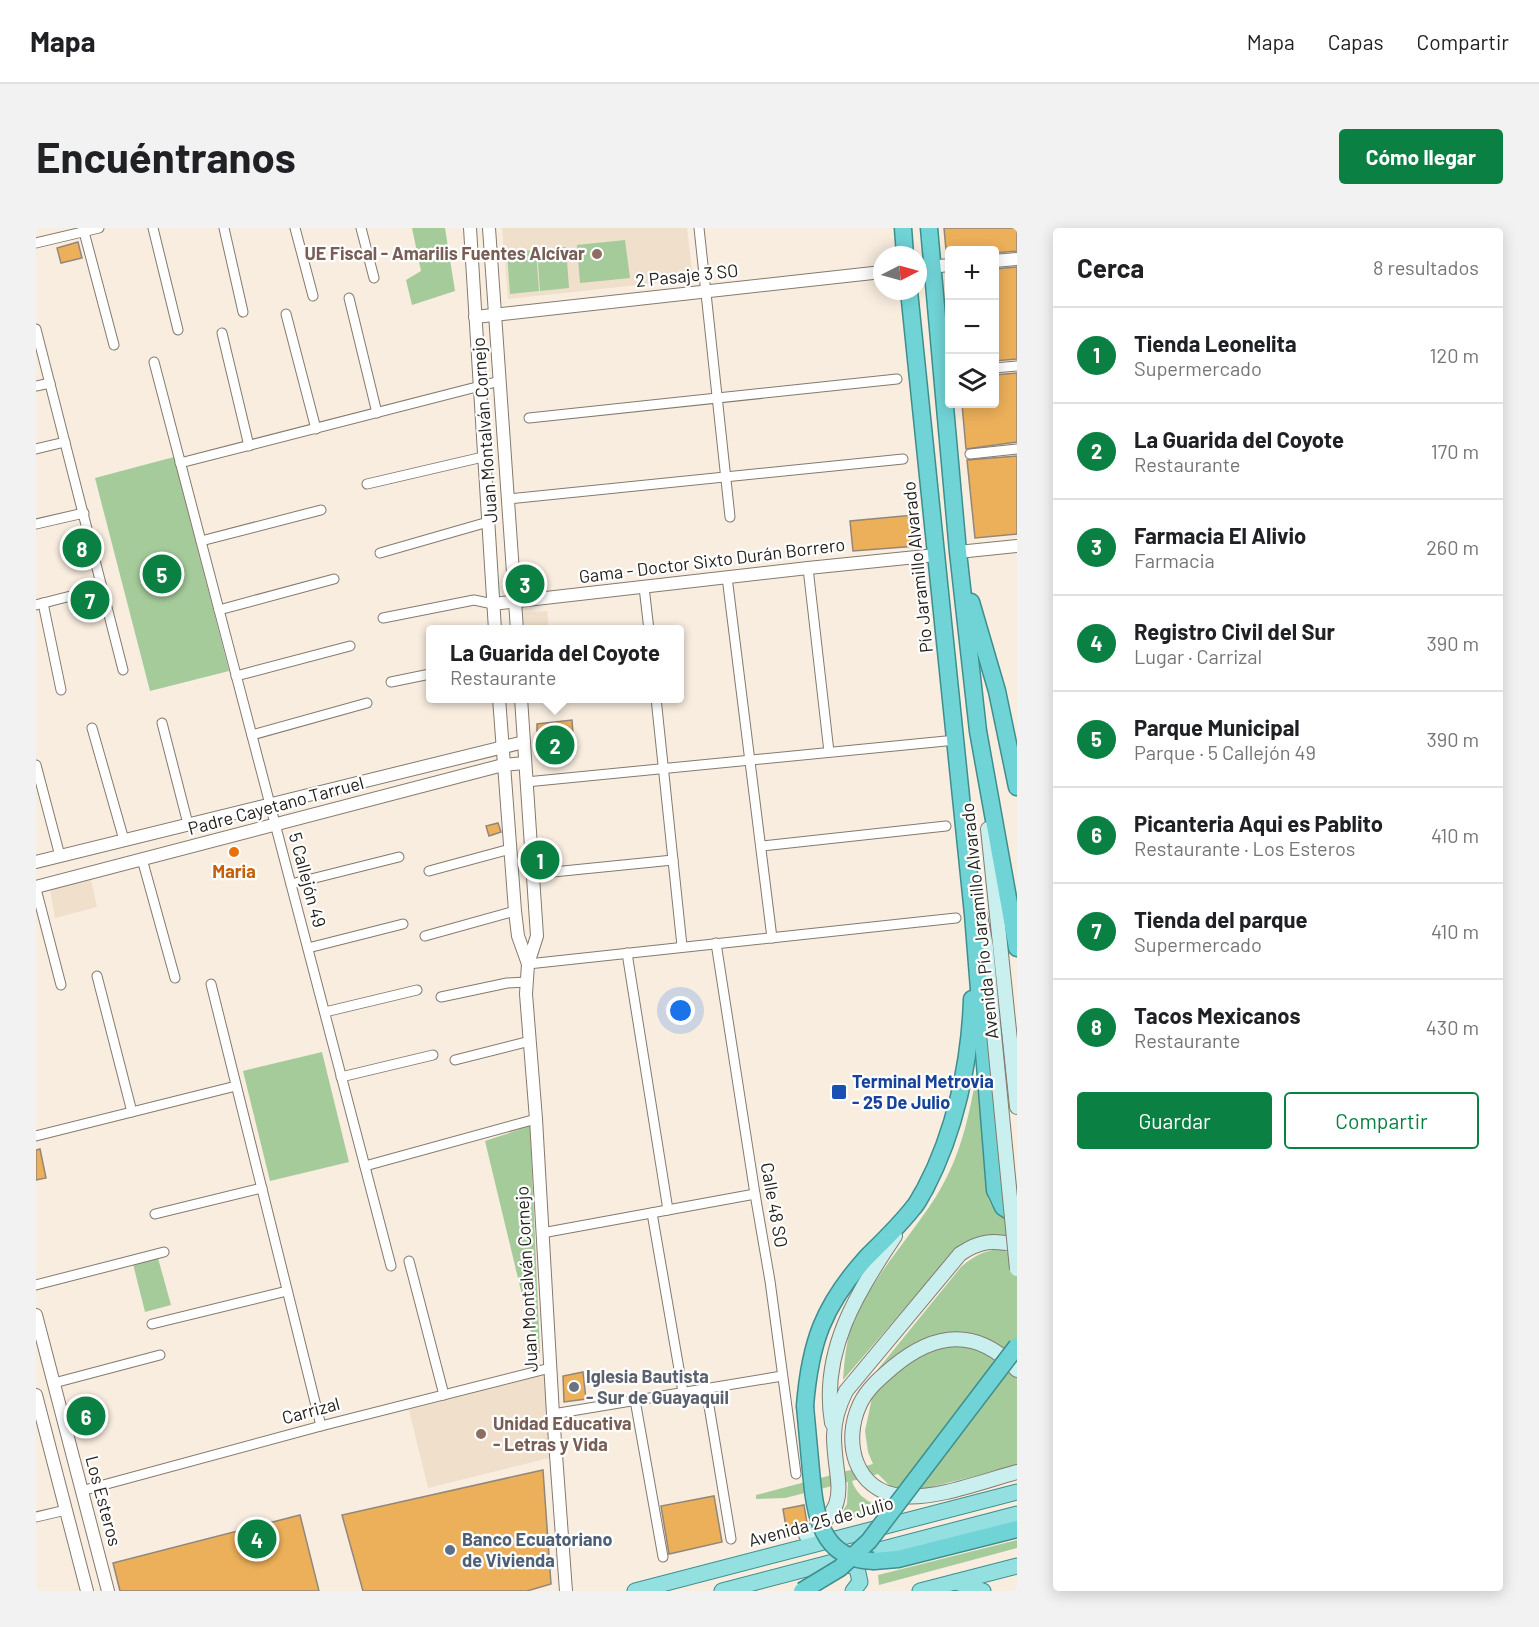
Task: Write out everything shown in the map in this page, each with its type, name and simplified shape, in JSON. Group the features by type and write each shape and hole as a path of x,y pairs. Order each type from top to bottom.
{"highway":[{"path":"903,228 904,246"},
{"path":"929,228 959,559 978,731 1017,948"},
{"name":"Pío Jaramillo Alvarado","path":"910,300 973,914"},
{"path":"959,559 997,692 1017,788"},
{"path":"973,914 971,1010 964,1069 941,1154 914,1207 850,1276 825,1314 807,1376 805,1407 816,1515 820,1527 840,1551 856,1559 888,1561 1017,1529"},
{"path":"973,914 995,1190 1003,1207 1017,1216"},
{"path":"802,1591 840,1568 868,1541 1017,1346"}],"main road":[{"name":"Avenida Pío Jaramillo Alvarado","path":"978,731 1017,1107"},
{"name":"Avenida Pío Jaramillo Alvarado","path":"966,840 986,947 1017,1269"},
{"path":"769,1556 827,1521 837,1505 839,1487 830,1415 831,1373 837,1340 853,1304 914,1207"},
{"path":"834,1435 837,1415 846,1391 960,1254 973,1245 1000,1241 1017,1245"},
{"path":"1017,1370 995,1350 971,1340 945,1339 920,1347 870,1387 859,1404 853,1430 855,1456 862,1476 878,1490 902,1497 931,1495 1017,1472"},
{"name":"Avenida 25 de Julio","path":"637,1591 1017,1492"},
{"path":"722,1591 1017,1514"},
{"path":"637,1591 852,1565 857,1568 860,1577 858,1587 853,1591"},
{"path":"920,1591 1017,1566"},
{"path":"956,1582 983,1591"}],"street":[{"path":"36,243 99,228"},
{"path":"153,228 178,330"},
{"path":"224,228 243,312"},
{"path":"295,228 313,296"},
{"path":"361,228 374,278"},
{"name":"Juan Montalván Cornejo","path":"470,228 495,625"},
{"name":"Juan Montalván Cornejo","path":"489,228 517,625"},
{"path":"699,228 730,517"},
{"path":"84,232 114,345"},
{"path":"999,261 1017,259"},
{"name":"2 Pasaje 3 SO","path":"475,317 873,273"},
{"path":"349,298 377,413"},
{"path":"286,314 316,429"},
{"path":"36,329 123,670"},
{"path":"222,333 249,446"},
{"name":"5 Callejón 49","path":"154,362 391,1266"},
{"path":"999,368 1017,366"},
{"path":"529,418 897,379"},
{"path":"180,463 500,381"},
{"path":"36,386 50,382"},
{"path":"36,449 65,442"},
{"path":"970,454 1017,449"},
{"path":"367,484 483,457"},
{"path":"508,499 903,459"},
{"path":"201,541 321,510"},
{"path":"36,524 84,513"},
{"path":"380,553 488,522"},
{"path":"959,559 1017,546"},
{"name":"Gama - Doctor Sixto Durán Borrero","path":"493,604 936,555"},
{"path":"808,568 829,752"},
{"path":"727,577 772,938"},
{"path":"219,610 333,579"},
{"path":"644,587 648,625"},
{"path":"61,690 39,604 102,588"},
{"path":"383,618 474,600 493,604"},
{"path":"236,676 350,646"},
{"path":"391,682 426,675"},
{"path":"252,735 367,703"},
{"name":"Juan Montalván Cornejo","path":"499,703 515,911 518,936 528,964"},
{"name":"Juan Montalván Cornejo","path":"521,703 537,936 528,964 526,982 566,1591"},
{"path":"656,703 682,946"},
{"path":"162,723 188,824"},
{"path":"92,728 124,840"},
{"path":"526,782 956,740"},
{"name":"Padre Cayetano Tarruel","path":"36,862 524,742"},
{"name":"Padre Cayetano Tarruel","path":"36,888 503,765 525,763"},
{"path":"36,765 60,856"},
{"path":"762,846 945,826"},
{"path":"429,871 510,849"},
{"path":"291,884 399,857"},
{"path":"142,859 175,978"},
{"path":"533,874 673,860"},
{"path":"36,888 61,985"},
{"path":"425,936 515,911"},
{"path":"528,964 956,918"},
{"path":"308,948 402,924"},
{"name":"Calle 48 SO","path":"716,943 770,1281 796,1474"},
{"path":"627,953 668,1210"},
{"path":"98,976 132,1112"},
{"path":"441,997 507,983 526,982"},
{"path":"211,984 321,1426"},
{"path":"325,1012 417,990"},
{"path":"455,1060 530,1041"},
{"path":"341,1077 433,1055"},
{"path":"36,1137 236,1086"},
{"path":"365,1166 536,1119"},
{"path":"155,1214 262,1188"},
{"path":"542,1233 755,1194"},
{"path":"651,1213 683,1392"},
{"path":"36,1285 164,1252"},
{"path":"409,1261 444,1395"},
{"path":"152,1324 287,1290"},
{"name":"Los Esteros","path":"36,1315 108,1591"},
{"path":"54,1383 160,1355"},
{"name":"Carrizal","path":"81,1491 321,1426 550,1368"},
{"path":"553,1414 782,1376"},
{"path":"706,1388 730,1539"},
{"path":"36,1395 87,1591"},
{"path":"635,1400 663,1557"},
{"path":"36,1517 66,1510"}],"shaded area":[{"name":"UE Fiscal - Amarilis Fuentes Alcívar","path":"502,228 687,228 693,279 508,299"},
{"path":"547,611 549,625 522,625 521,613"},
{"path":"91,880 97,907 55,918 50,889"},
{"name":"Unidad Educativa - Letras y Vida","path":"544,1374 549,1458 428,1488 409,1410"}],"green space":[{"path":"412,228 445,228 455,291 412,305 406,280 421,271"},
{"path":"625,240 630,278 580,283 577,245"},
{"path":"566,247 569,288 540,291 537,249"},
{"path":"536,250 539,291 510,294 507,252"},
{"path":"174,457 229,671 150,691 95,478"},
{"path":"322,1052 349,1162 270,1181 243,1071"},
{"path":"979,1061 988,1198 999,1214 1017,1224 1017,1239 999,1235 984,1236 953,1252 843,1380 848,1339 864,1300 930,1206 956,1157 966,1126"},
{"path":"530,1126 540,1353 536,1353 485,1141"},
{"path":"1002,1249 1017,1258 1017,1466 914,1491 891,1487 878,1474 852,1481 861,1496 888,1510 837,1521 847,1504 848,1482 785,1498 756,1499 756,1495 873,1464 868,1452 865,1431 878,1369 961,1267 980,1254"},
{"path":"158,1258 171,1305 145,1312 133,1264"},
{"path":"1017,1540 1017,1548 879,1585 878,1575"}],"building":[{"path":"944,228 1017,228 1017,251 999,253 999,246 946,246"},
{"path":"78,242 82,258 61,263 57,248"},
{"path":"1017,267 1017,359 999,361 999,269"},
{"path":"1017,373 1017,442 966,449 962,408 999,408 999,375"},
{"path":"1017,456 1017,534 975,538 967,460"},
{"path":"914,515 917,546 853,551 850,521"},
{"path":"572,720 574,750 537,752 537,724"},
{"path":"498,823 501,832 489,836 486,826"},
{"path":"40,1149 46,1178 36,1180 36,1150"},
{"name":"Iglesia Bautista - Sur de Guayaquil","path":"583,1372 586,1399 564,1402 563,1376"},
{"path":"92,1408 97,1420 78,1424 75,1412"},
{"name":"Banco Ecuatoriano de Vivienda","path":"543,1470 551,1584 527,1591 363,1591 342,1515"},
{"path":"714,1496 722,1542 669,1554 661,1506"},
{"path":"804,1505 807,1523 786,1527 783,1509"},
{"path":"300,1515 319,1591 120,1591 113,1563"}],"place":[{"name":"UE Fiscal - Amarilis Fuentes Alcívar","path":"597,254"},
{"name":"Tacos Mexicanos","path":"82,548"},
{"name":"Parque Municipal","path":"162,574"},
{"name":"Farmacia El Alivio","path":"525,584"},
{"name":"Tienda del parque","path":"90,600"},
{"name":"La Guarida del Coyote","path":"555,745"},
{"name":"Maria","path":"234,852"},
{"name":"Tienda Leonelita","path":"540,860"},
{"name":"Terminal Metrovia - 25 De Julio","path":"839,1092"},
{"name":"Iglesia Bautista - Sur de Guayaquil","path":"574,1387"},
{"name":"Picanteria Aqui es Pablito","path":"86,1416"},
{"name":"Unidad Educativa - Letras y Vida","path":"481,1434"},
{"name":"Registro Civil del Sur","path":"257,1539"},
{"name":"Banco Ecuatoriano de Vivienda","path":"450,1550"}]}
